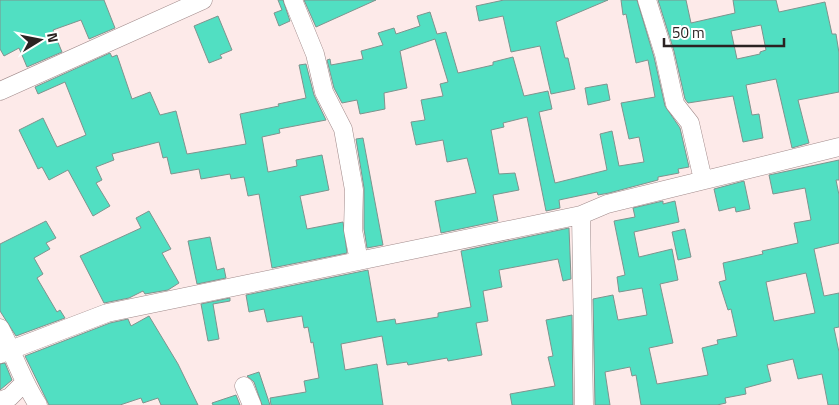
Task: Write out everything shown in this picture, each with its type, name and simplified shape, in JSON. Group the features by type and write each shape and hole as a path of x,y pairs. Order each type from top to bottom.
{"street":[{"path":"0,92 204,0"},
{"path":"293,0 315,54 324,92 343,129 354,190 353,230 358,261"},
{"path":"647,0 664,54 676,104 690,123 702,180"},
{"path":"6,352 107,314 581,215 607,204 839,146"},
{"path":"581,215 584,405"},
{"path":"0,328 6,352 38,405"},
{"path":"0,401 10,397 24,383"},
{"path":"244,386 252,405"}],"building":[{"path":"0,0 104,0 115,28 89,39 81,20 53,30 62,52 27,67 19,48 4,56 0,49"},
{"path":"278,0 283,0 290,21 279,26 274,13 282,10"},
{"path":"304,0 376,0 316,27"},
{"path":"504,0 608,0 556,22 565,58 568,58 575,89 551,94 540,46 511,52 503,16 479,21 476,6"},
{"path":"621,0 637,0 654,57 665,106 680,128 689,167 678,169 679,173 658,177 658,180 609,193 598,195 597,192 559,200 560,208 546,211 527,117 503,123 504,127 491,130 499,174 515,173 519,190 493,195 498,221 441,233 435,201 476,193 467,158 447,162 443,140 416,145 411,122 425,120 421,100 443,96 440,84 448,82 435,39 400,51 407,88 384,93 385,109 360,114 357,100 342,103 334,88 327,60 330,59 331,65 363,59 361,51 383,45 378,33 394,28 396,34 420,26 417,16 430,12 437,34 446,32 458,73 493,65 493,62 513,57 524,96 548,91 552,109 539,112 555,183 607,170 600,134 612,131 619,166 644,162 639,137 629,139 621,103 655,97 648,60 636,63 626,14 623,15"},
{"path":"658,0 686,0 691,23 735,13 733,0 776,0 779,12 825,2 832,34 836,34 839,53 839,92 798,100 809,143 792,148 776,79 746,85 752,115 759,114 763,138 743,142 733,96 688,103 685,99 674,51","holes":["761,25 766,50 760,52 760,54 737,59 731,31"]},
{"path":"218,16 232,50 220,55 222,58 209,63 194,26"},
{"path":"110,53 112,57 117,55 132,99 150,92 160,115 176,111 187,154 246,144 240,114 306,98 299,65 306,64 314,95 326,120 279,129 280,133 262,137 268,172 297,166 296,160 322,155 329,190 300,196 307,229 343,222 347,253 272,268 259,194 248,196 244,177 231,179 230,174 201,179 199,169 171,174 167,157 163,158 159,142 112,154 114,160 96,167 102,180 96,183 110,206 93,216 68,170 49,180 42,167 38,169 19,130 43,118 57,147 86,135 65,82 38,94 35,87"},
{"path":"607,84 610,100 588,105 585,88"},
{"path":"363,138 383,245 367,248 364,229 364,188 356,139"},
{"path":"839,160 839,180 836,180 839,195 839,243 814,249 824,296 839,293 839,327 834,328 839,352 839,405 828,405 822,374 798,379 793,359 767,365 771,381 745,388 746,394 725,398 726,403 717,405 641,405 636,375 632,376 630,367 605,372 610,405 595,405 593,299 613,295 618,320 647,315 642,288 619,292 617,277 625,275 614,221 635,217 633,208 663,201 663,204 675,201 679,222 634,232 639,257 672,249 678,280 660,284 673,343 649,348 657,384 708,375 702,348 718,344 717,340 737,336 731,309 728,310 719,282 726,280 723,263 763,254 762,251 798,243 794,223 811,220 805,188 773,194 769,175","holes":["806,273 815,313 774,321 766,282"]},
{"path":"744,181 750,209 736,212 735,207 719,211 714,189"},
{"path":"149,211 171,249 162,253 179,283 168,290 145,294 143,291 129,298 104,303 80,256 141,228 136,218"},
{"path":"46,221 56,238 46,243 50,249 34,258 43,274 37,278 57,312 60,310 65,318 16,336 0,311 0,244"},
{"path":"569,228 571,279 563,281 558,259 499,270 502,287 483,291 488,321 476,323 482,355 448,361 447,358 408,365 407,362 387,365 382,336 341,344 345,370 377,364 383,405 271,405 270,398 306,392 304,381 319,378 313,342 311,343 308,327 304,328 302,316 267,322 264,309 249,312 246,295 368,270 377,322 395,319 396,324 438,317 438,313 471,307 461,251"},
{"path":"685,229 691,257 678,260 672,232"},
{"path":"210,237 217,270 224,268 226,278 197,284 188,241"},
{"path":"230,298 230,301 213,304 219,339 208,341 201,304"},
{"path":"572,315 573,405 512,405 510,394 555,386 548,357 553,356 546,320"},
{"path":"149,316 178,364 198,405 161,405 158,398 143,403 141,398 120,405 49,405 25,356 110,323 128,319 131,326"},
{"path":"5,363 12,380 0,390 0,364"},
{"path":"259,372 270,405 262,405 254,382 247,376"},
{"path":"236,395 240,405 213,405 212,403"}]}
